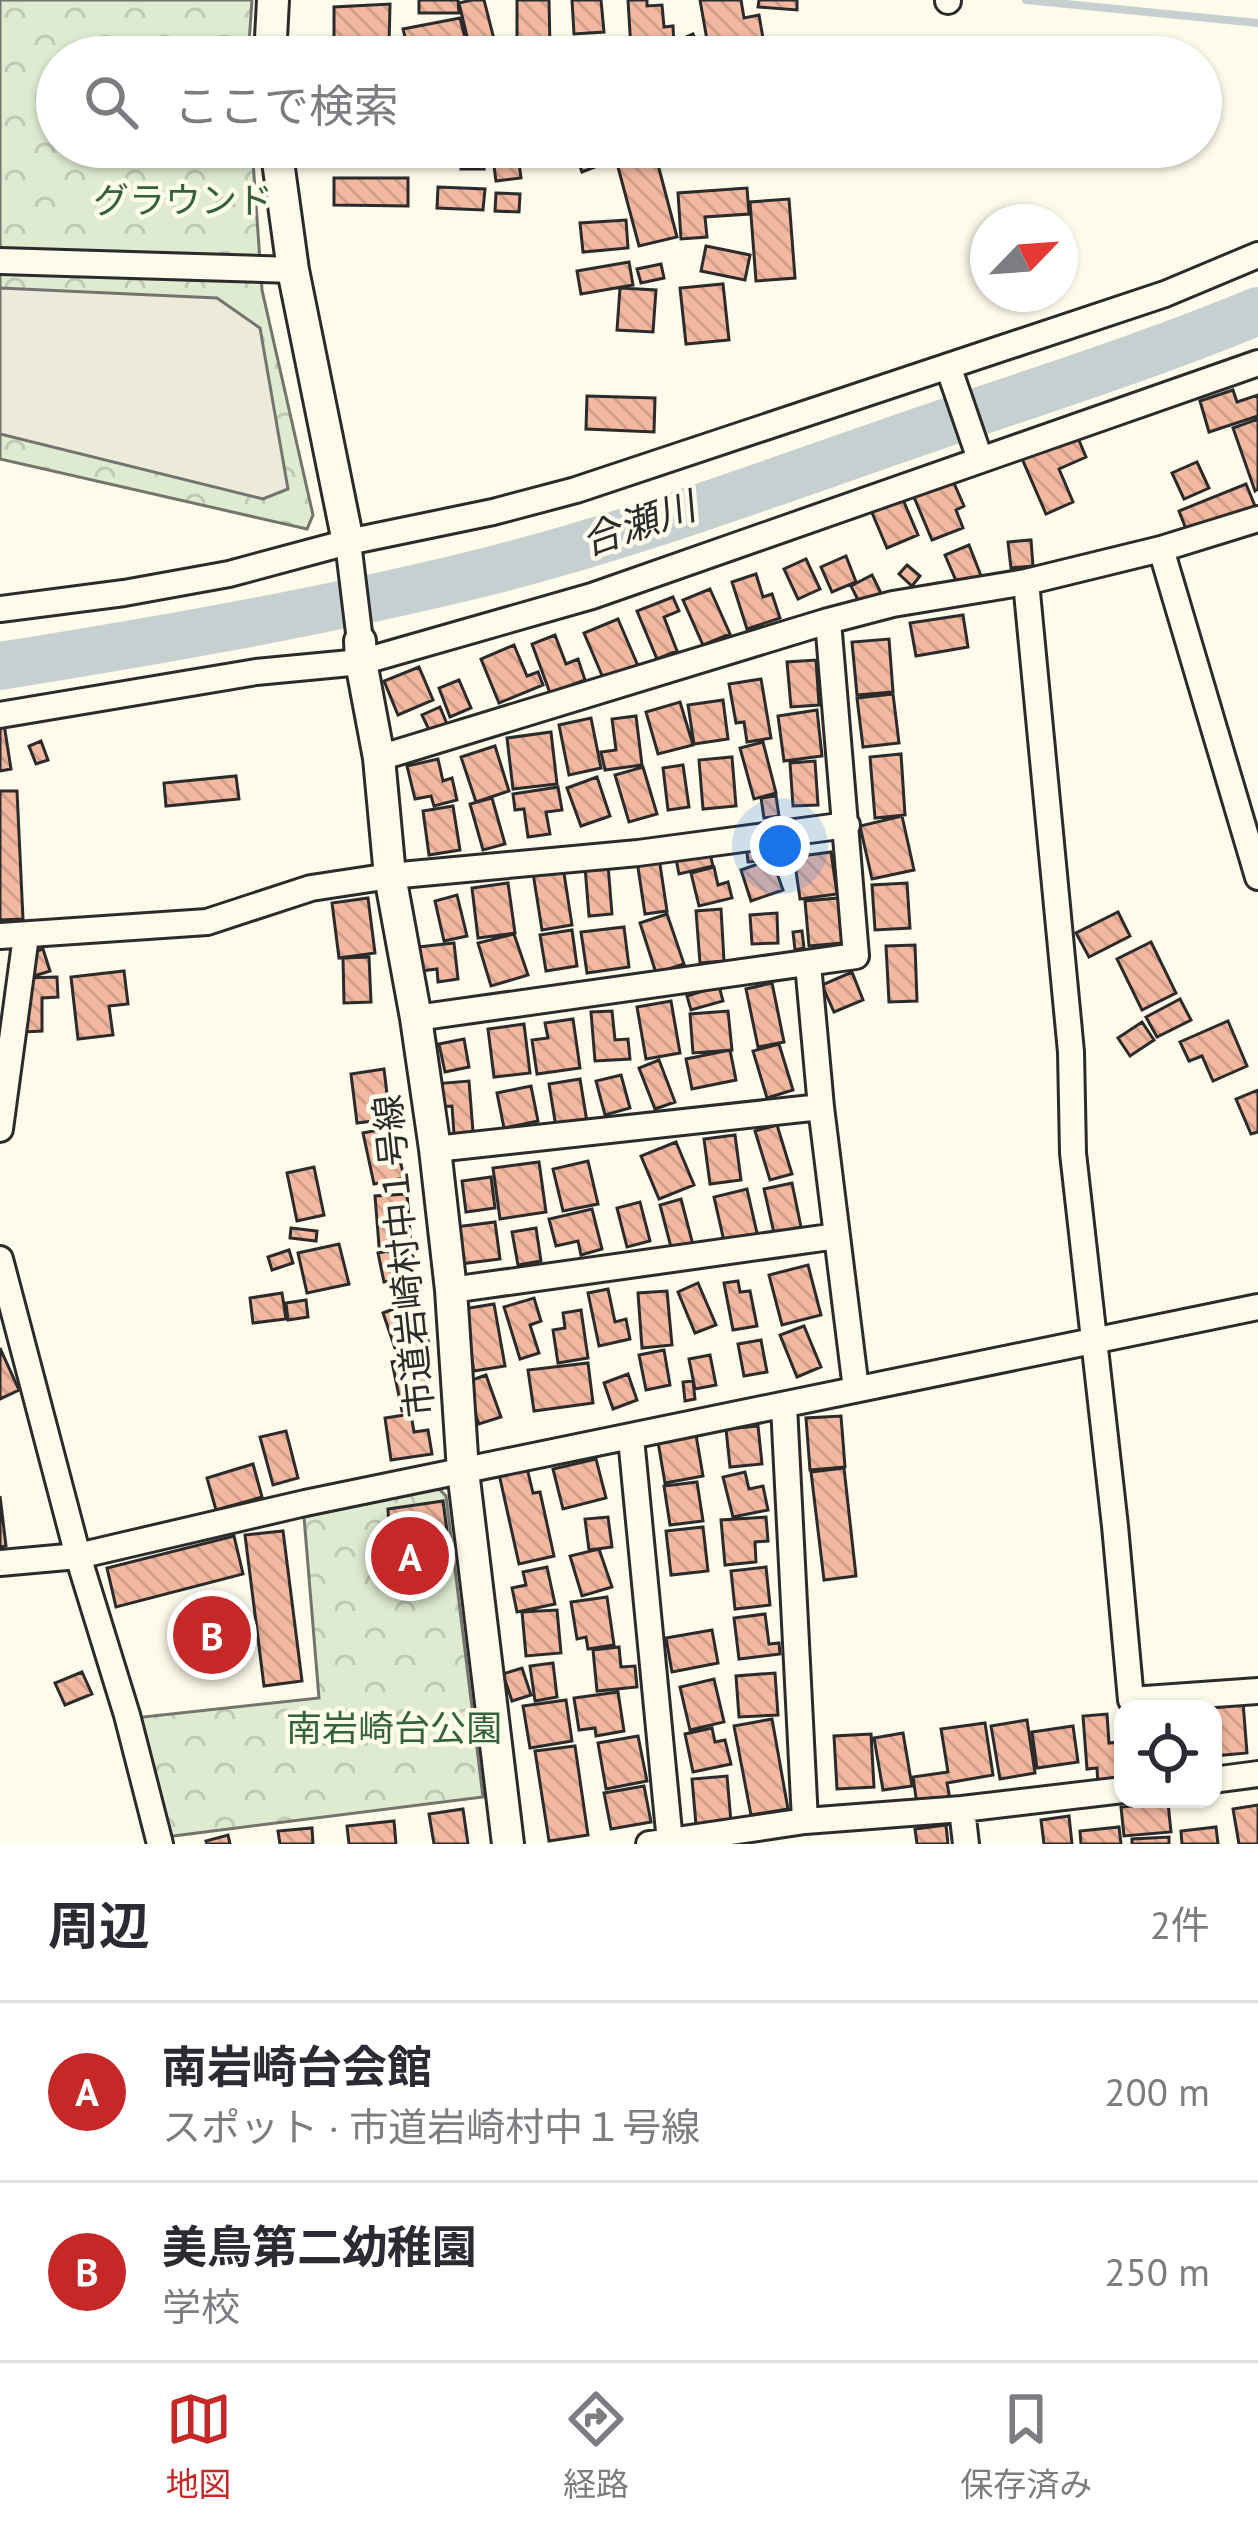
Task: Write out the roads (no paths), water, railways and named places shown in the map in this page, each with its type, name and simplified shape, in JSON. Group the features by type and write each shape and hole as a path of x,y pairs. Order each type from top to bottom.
{"street":[{"path":"271,36 273,0"},
{"path":"279,168 293,270 348,542 361,652"},
{"path":"0,609 229,574 576,490 1165,295 1258,255"},
{"path":"0,261 293,270"},
{"path":"0,715 361,652 592,596 1258,363"},
{"path":"947,366 980,459"},
{"path":"379,758 828,621 893,604 1027,583 1258,519"},
{"path":"1162,549 1258,877"},
{"path":"1027,583 1071,1052 1073,1153 1130,1700 1258,1691"},
{"path":"416,1018 856,956 828,621"},
{"name":"市道岩崎村中１号線","path":"361,652 379,758 390,876 435,1149 451,1289 463,1471 508,1844"},
{"path":"0,1129 13,936 207,922 311,889 390,876 638,853 847,825"},
{"path":"808,964 856,1390"},
{"path":"435,1149 821,1107"},
{"path":"451,1289 837,1236"},
{"path":"0,1259 160,1844"},
{"path":"0,1563 78,1556 305,1503 1258,1307"},
{"path":"784,1406 805,1821"},
{"path":"631,1438 660,1843 805,1821 1114,1791"},
{"path":"1222,1779 1258,1774"},
{"path":"962,1809 966,1844"}],"waterway":[{"path":"1026,0 1258,23"},
{"name":"合瀬川","path":"0,666 291,615 524,562 759,488 1258,311"}],"place":[{"name":"南岩崎台会館","path":"410,1556"},
{"name":"美鳥第二幼稚園","path":"212,1635"}],"park label":[{"name":"グラウンド","path":"183,199"},
{"name":"南岩崎台公園","path":"394,1727"}]}
